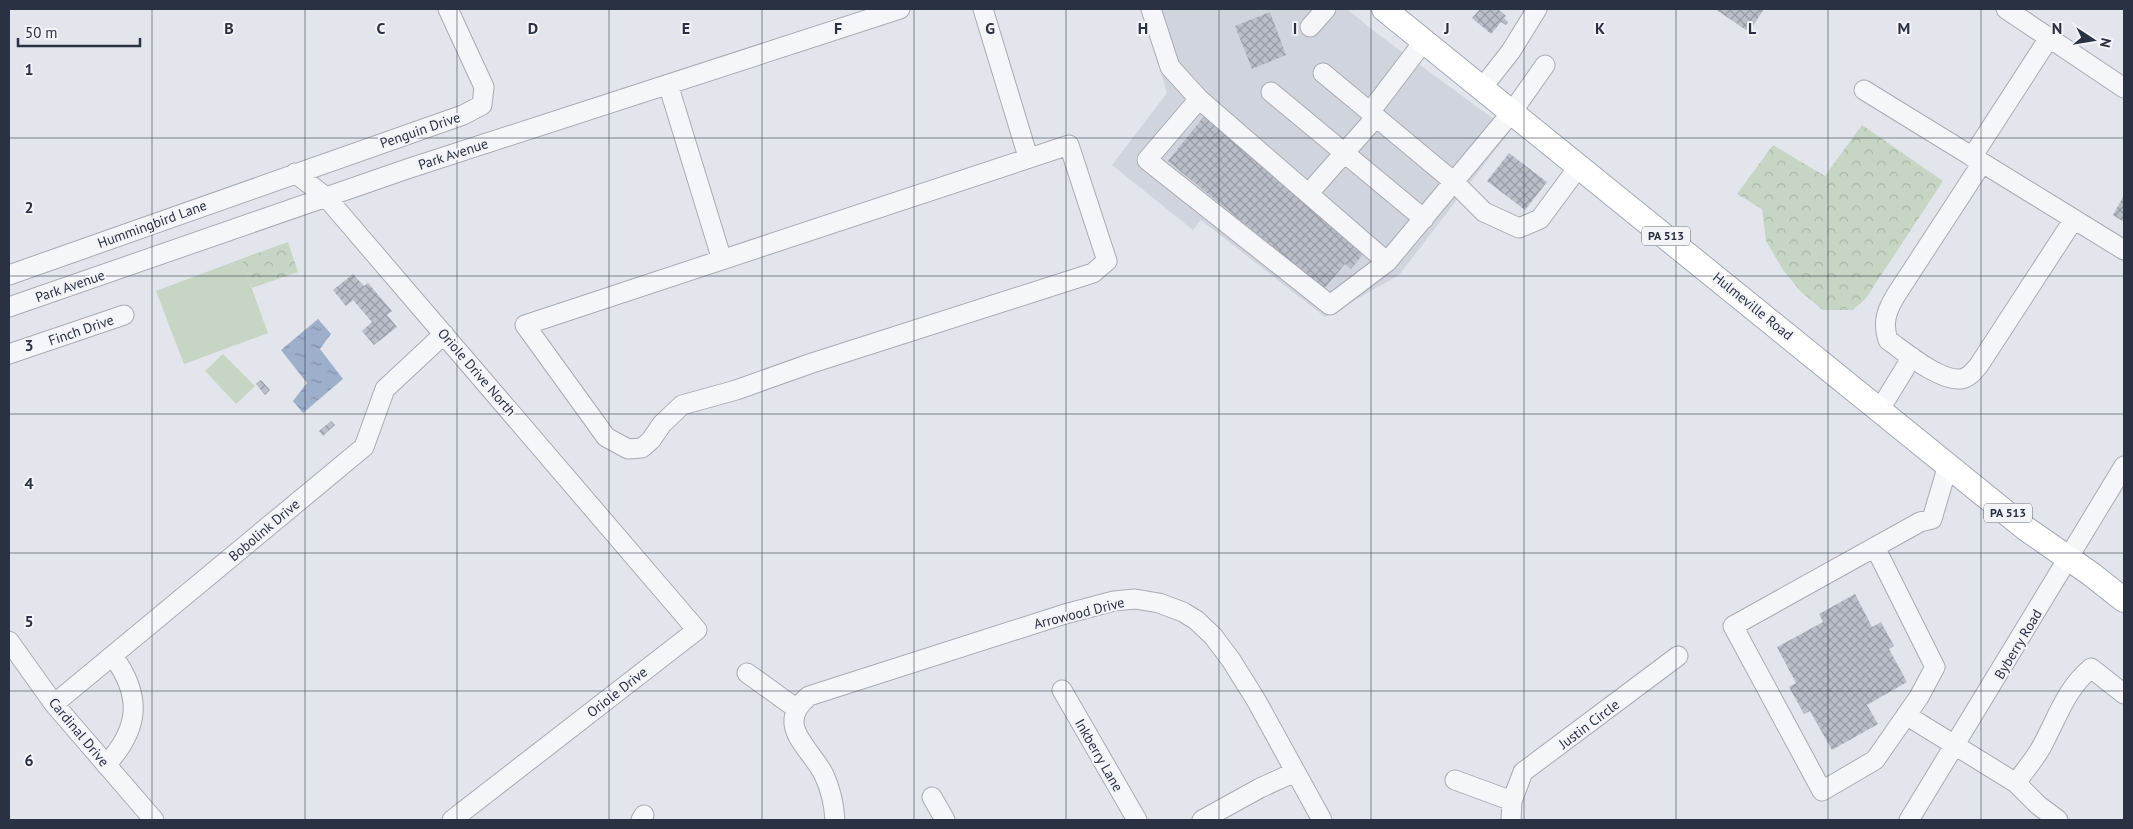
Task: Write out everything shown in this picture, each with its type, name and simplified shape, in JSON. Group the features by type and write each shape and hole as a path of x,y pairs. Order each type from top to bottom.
{"main road":[{"name":"Hulmeville Road","path":"1384,9 2025,528 2069,558 2124,600"}],"street":[{"name":"Penguin Drive","path":"295,173 463,115 482,105 484,87 448,9"},
{"name":"Park Avenue","path":"9,307 326,197 900,9"},
{"path":"983,9 1028,157"},
{"path":"1151,9 1170,67 1199,99 1387,262"},
{"path":"1310,27 1326,9"},
{"path":"1482,88 1511,51 1537,9"},
{"path":"2006,9 2124,88"},
{"path":"2049,38 1887,310 1885,331 1888,340 1912,357 1948,377 1961,379 1970,376 2074,219"},
{"path":"1308,194 1344,153 1373,115 1424,41"},
{"path":"1199,99 1147,160 1330,306 1387,262 1512,112 1545,65"},
{"path":"1322,73 1454,182 1484,212 1518,228 1540,219 1579,166"},
{"path":"668,84 722,260"},
{"path":"1864,90 2124,250"},
{"path":"1271,92 1424,219"},
{"path":"1069,145 1107,261 1093,273 812,363 736,390 682,405 662,424 651,440 642,448 628,449 606,437 525,325 722,260 1028,157 1069,145"},
{"path":"295,173 326,197"},
{"name":"Hummingbird Lane","path":"9,274 295,173"},
{"name":"Oriole Drive North","path":"326,197 627,548"},
{"name":"Finch Drive","path":"9,354 124,315"},
{"name":"Bobolink Drive","path":"54,704 364,447 385,389 444,334"},
{"path":"1880,409 1912,357"},
{"path":"1875,547 1935,667 1906,715 1875,760 1822,791 1733,626 1875,547 1920,522 1932,519 1948,465"},
{"name":"Byberry Road","path":"1909,820 2124,466"},
{"name":"Oriole Drive","path":"452,820 697,630 627,548"},
{"name":"Arrowood Drive","path":"797,709 809,696 846,686 1064,614 1114,601 1135,599 1159,603 1183,612 1196,620 1213,636 1256,700 1322,820"},
{"name":"Cardinal Drive","path":"9,641 54,704 154,820"},
{"path":"106,765 124,744 130,731 133,711 133,698 129,682 113,656"},
{"name":"Justin Circle","path":"1511,820 1512,801 1524,772 1678,656"},
{"path":"2016,783 2043,745 2052,723 2077,680 2091,668 2124,694"},
{"path":"747,673 797,709 794,725 797,735 823,774 831,793 835,820"},
{"name":"Inkberry Lane","path":"1062,690 1137,820"},
{"path":"1906,715 1956,744 2016,783 2038,805 2058,820"},
{"path":"1202,820 1260,788 1295,772"},
{"path":"1455,780 1512,801"},
{"path":"932,796 945,820"}],"shaded area":[{"path":"1142,9 1347,9 1375,32 1510,131 1399,275 1325,317 1201,220 1193,230 1112,165 1167,93"}],"green space":[{"path":"1862,125 1943,181 1866,298 1853,310 1823,310 1801,292 1783,270 1766,241 1762,209 1737,194 1773,145 1825,176"},
{"path":"288,242 298,272 252,288 241,259"},
{"path":"241,259 268,333 184,364 156,291"},
{"path":"223,354 255,386 236,404 205,371"}],"water":[{"path":"318,319 331,334 320,349 343,379 303,413 293,401 307,383 281,350"}],"building":[{"path":"1480,9 1501,9 1499,10 1506,16 1504,18 1508,22 1506,25 1501,22 1491,34 1472,18"},
{"path":"1715,9 1764,9 1749,32"},
{"path":"1270,12 1286,55 1252,69 1235,26"},
{"path":"1205,115 1368,248 1351,269 1345,264 1324,289 1168,161"},
{"path":"1509,153 1547,182 1525,210 1487,181"},
{"path":"2124,195 2124,222 2113,215"},
{"path":"353,274 364,286 368,283 392,311 387,315 397,327 374,345 362,331 372,322 353,300 346,306 333,290"},
{"path":"261,380 270,390 265,395 256,384"},
{"path":"331,421 335,425 323,436 319,431"},
{"path":"1855,594 1872,627 1881,622 1894,646 1889,649 1907,682 1867,705 1878,724 1832,750 1810,711 1804,714 1789,687 1796,683 1777,647 1823,622 1819,614"}]}
